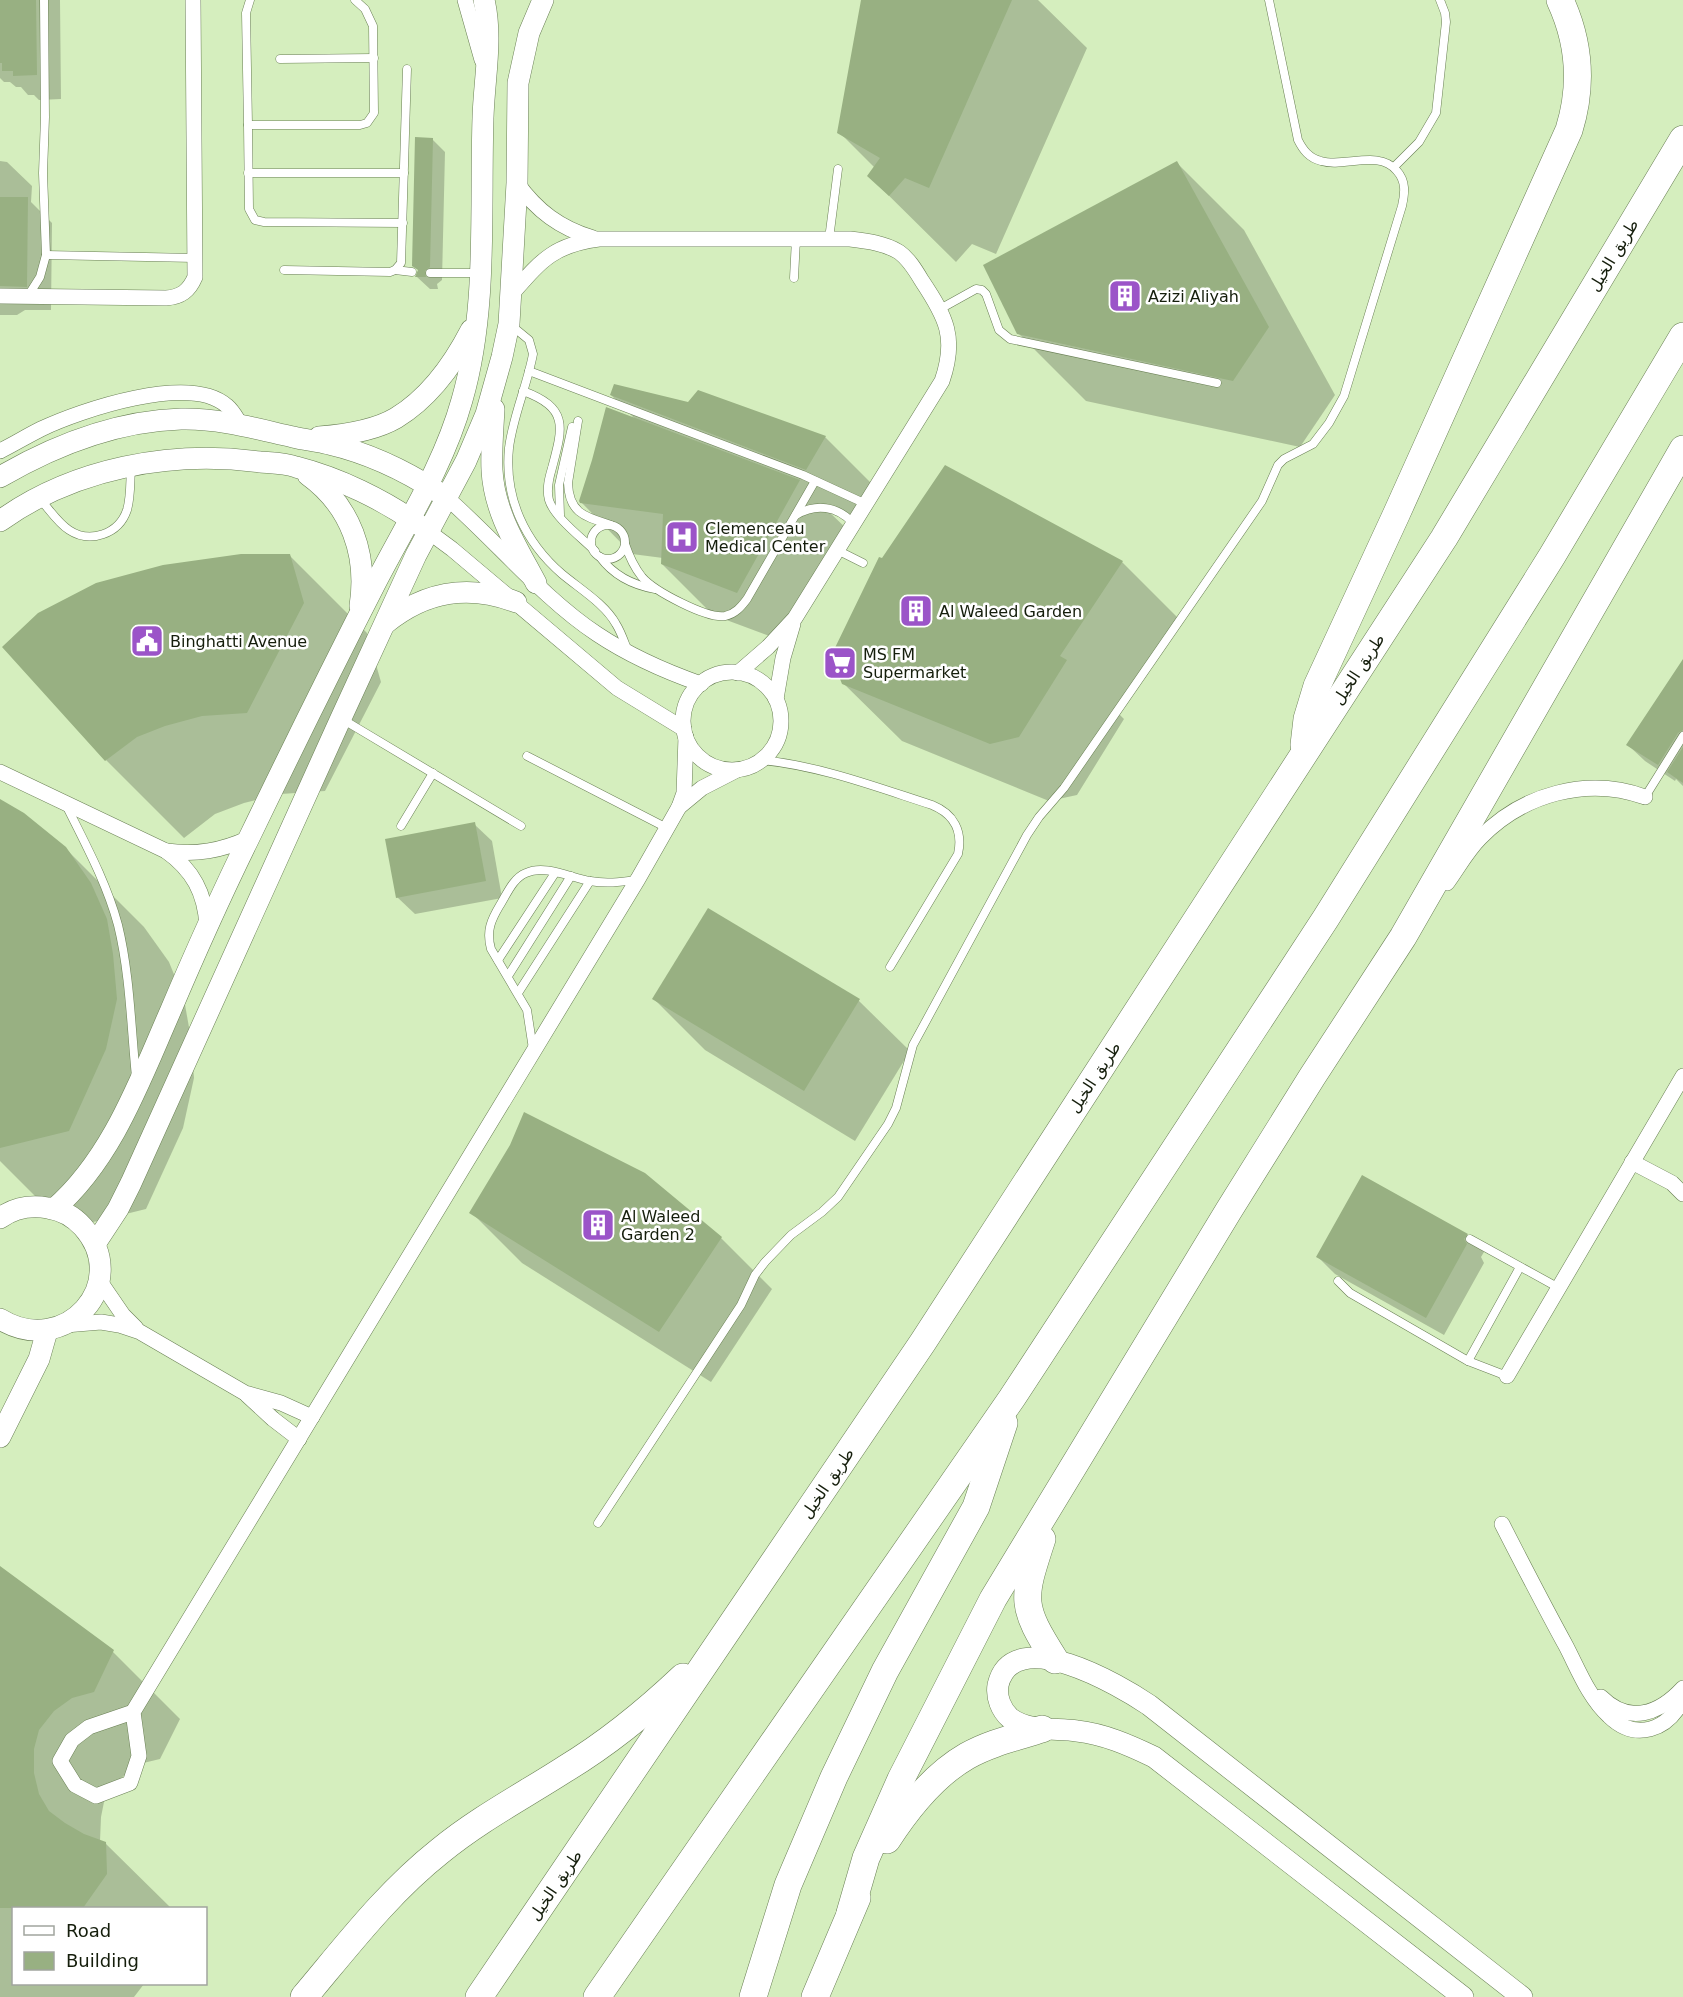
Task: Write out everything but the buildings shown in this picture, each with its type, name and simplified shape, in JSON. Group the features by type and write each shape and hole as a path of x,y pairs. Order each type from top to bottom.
{"highway":[{"path":"1303,754 1307,719 1317,686 1569,130 1576,102 1579,73 1573,32 1560,0"},
{"name":"طريق الخيل","path":"479,1997 923,1342 1444,537 1683,139"},
{"path":"597,1997 1012,1398 1326,918 1552,556 1683,336"},
{"path":"850,1913 866,1858 901,1779 997,1591 1228,1210 1403,937 1683,448"},
{"path":"753,1997 789,1885 834,1777 885,1671 976,1507 1012,1398"},
{"path":"1052,1503 1048,1522 1030,1574 1027,1596 1035,1629 1055,1660"},
{"path":"304,1997 387,1899 440,1851 484,1820 567,1769 610,1738 663,1695 720,1640"},
{"path":"815,1997 850,1913 886,1841 903,1816 943,1774 966,1756 1042,1729"}],"street":[{"path":"0,296 176,298 184,294 191,286 195,277 193,0"},
{"path":"465,0 485,69"},
{"path":"54,1209 93,1169 108,1143 137,1086 207,926 249,838 452,432 470,368 479,310 487,23 484,0"},
{"path":"95,1244 118,1209 131,1183 340,718 429,532 477,438 495,385 508,324 517,183 518,82 529,33 543,0"},
{"path":"517,183 529,200 544,214 561,225 599,239"},
{"path":"510,296 540,261 558,249 578,242 599,239 829,239 868,241 885,245 901,253 913,267 940,309 947,326 950,345 948,363 942,381 795,618 738,673"},
{"path":"295,438 346,434 395,419 414,405 446,371 459,352 479,310"},
{"path":"495,385 492,471 495,494 511,536 537,582"},
{"path":"0,451 42,429 112,403 184,392 203,395 227,405 241,425"},
{"path":"0,477 34,457 77,439 131,425 182,419 241,425 362,453 393,466 447,498 565,609 595,633 628,653 701,684"},
{"path":"0,521 53,490 98,474 144,463 192,458 240,459 295,466 348,486 409,518 516,602 617,688 685,733 691,747 707,763 728,769 739,769"},
{"path":"295,466 327,493 352,527 361,558 363,575 356,622"},
{"path":"386,623 414,603 447,593 482,592 516,602"},
{"path":"776,699 783,658 795,618"},
{"path":"133,1712 89,1727 72,1740 60,1761 75,1785 96,1796 130,1783 139,1756 133,1712 638,879 679,807 686,780 683,719 688,700 701,684 718,674 738,673 760,681 776,699 781,715 774,747 761,760 713,780 679,807"},
{"path":"0,772 166,851 178,860 197,883 203,897 207,926"},
{"path":"1403,937 1412,934 1478,840 1509,813 1541,797 1576,789 1612,789 1629,791 1646,797"},
{"path":"166,851 192,853 217,850 249,838"},
{"path":"1507,1376 1683,1076"},
{"path":"1632,1162 1672,1183 1683,1194"},
{"path":"0,1437 56,1328 77,1317 87,1306 99,1280 100,1268 95,1244 79,1222 67,1214 36,1206 1,1216"},
{"path":"99,1280 123,1315 140,1332"},
{"path":"0,1319 12,1327 21,1329 101,1323 119,1325 140,1332 245,1393 299,1439"},
{"path":"245,1393 281,1403 312,1417"},
{"path":"1502,1524 1580,1674 1602,1709 1614,1721 1629,1729 1647,1730 1665,1723 1673,1716 1683,1699"},
{"path":"1463,1997 1154,1757 1104,1736 1076,1730 1042,1729 1019,1723 1004,1712 998,1696 998,1686 1005,1671 1020,1661 1055,1660 1100,1676 1123,1688 1149,1705 1522,1997"},
{"path":"1580,1674 1609,1705 1633,1713 1658,1709 1672,1700 1683,1688"}],"lane":[{"path":"27,297 40,277 46,255 43,173 44,0"},
{"path":"250,0 246,13 249,209 252,217 259,222 403,223"},
{"path":"248,125 360,125 367,123 374,113 373,26 365,9 355,0"},
{"path":"598,1523 741,1305 765,1262 791,1235 838,1197 888,1124 896,1108 913,1045 1032,826 1065,788 1262,501 1278,465 1284,459 1313,444 1329,423 1344,396 1402,206 1405,189 1394,167 1387,162 1377,160 1328,163 1306,153 1298,140 1269,0"},
{"path":"1394,167 1419,142 1436,113 1446,21 1440,0"},
{"path":"280,59 374,58"},
{"path":"394,270 402,259 407,69"},
{"path":"829,239 838,169"},
{"path":"248,173 404,173"},
{"path":"794,278 796,239"},
{"path":"46,255 195,258"},
{"path":"284,270 412,272"},
{"path":"430,273 480,273"},
{"path":"940,309 976,289 982,290 986,294 999,330 1010,339 1217,384"},
{"path":"508,324 524,335 532,347 533,354 509,447 508,474 512,500 522,525 536,547 554,567 609,614 615,622 628,653"},
{"path":"529,371 815,481 866,504"},
{"path":"523,391 542,398 551,405 558,416 560,430 548,489 553,509 622,579 657,590 715,616 734,613 747,599 815,481"},
{"path":"560,517 559,485 575,422 568,483 568,494 572,504 578,512 611,525 622,532 635,568 657,590"},
{"path":"39,498 69,531 78,535 99,536 117,526 128,509 131,466"},
{"path":"795,515 805,510 827,508 844,514 853,523"},
{"path":"611,525 604,525 594,532 592,545 597,553 606,558 612,558 622,550 625,544"},
{"path":"837,550 863,563"},
{"path":"340,718 521,826"},
{"path":"1646,797 1683,736"},
{"path":"527,756 667,828"},
{"path":"761,760 810,767 858,781 940,808 948,813 955,823 960,836 958,854 890,967"},
{"path":"401,826 433,773"},
{"path":"64,803 105,887 118,926 126,969 137,1086"},
{"path":"533,1052 527,1010 491,949 489,929 491,920 519,877 534,870 590,881 638,879"},
{"path":"498,960 555,873"},
{"path":"508,976 571,876"},
{"path":"518,993 590,881"},
{"path":"1470,1239 1559,1288"},
{"path":"1468,1361 1520,1267"},
{"path":"1338,1281 1350,1293 1468,1361 1507,1376"}],"place":[{"name":"Azizi Aliyah","path":"1125,296"},
{"name":"Clemenceau Medical Center","path":"682,537"},
{"name":"Al Waleed Garden","path":"916,611"},
{"name":"Binghatti Avenue","path":"147,641"},
{"name":"MS FM Supermarket","path":"840,663"},
{"name":"Al Waleed Garden 2","path":"598,1225"}]}
